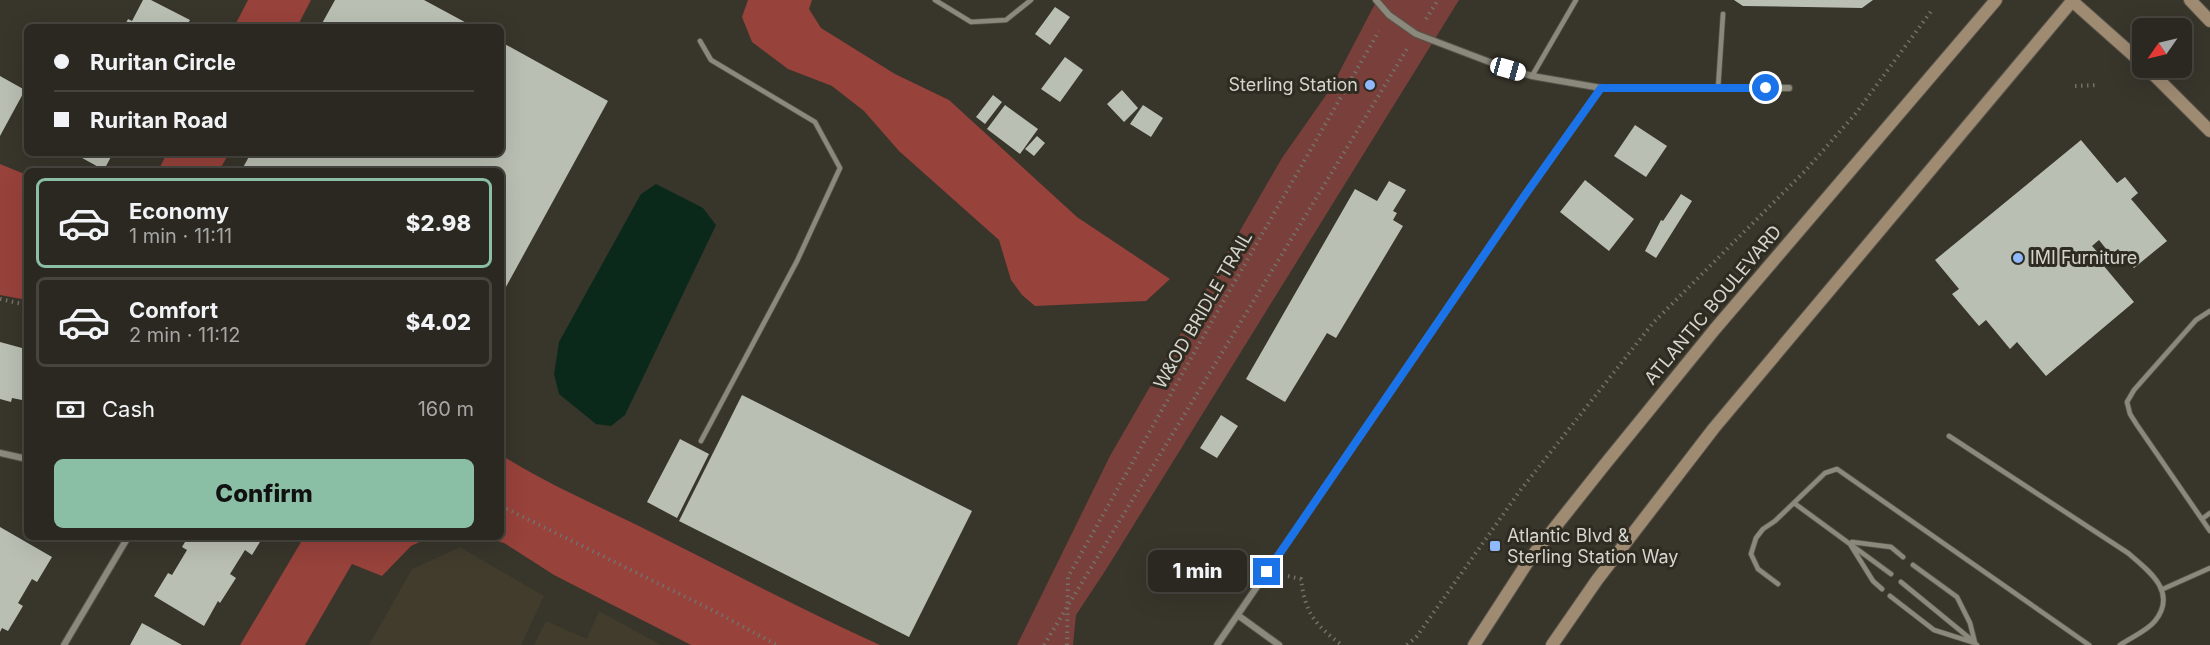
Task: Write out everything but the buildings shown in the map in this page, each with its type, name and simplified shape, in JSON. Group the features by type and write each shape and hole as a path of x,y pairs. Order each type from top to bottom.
{"main road":[{"name":"ATLANTIC BOULEVARD","path":"1474,645 1529,560 1715,328 1996,0"},
{"path":"1552,645 1597,580 1714,428 2072,0 2132,54"},
{"path":"2190,0 2210,21"},
{"path":"2157,78 2210,131"}],"street":[{"path":"1376,0 1389,15 1416,34 1532,76 1601,88 1790,88"},
{"path":"1218,645 1525,195 1601,88"},
{"path":"0,453 24,458"},
{"path":"64,645 126,540"},
{"path":"1239,616 1279,645"}],"lane":[{"path":"935,0 971,22 1006,20 1031,0"},
{"path":"1532,76 1576,0"},
{"path":"1718,88 1722,14"},
{"path":"700,41 711,60 815,122 840,168 792,271 701,441"},
{"path":"2210,311 2196,320 2134,390 2127,402 2130,414 2137,425 2210,531"},
{"path":"1948,436 2128,553 2145,567 2163,589 2164,605 2154,622 2120,645"},
{"path":"1778,584 1758,568 1751,554 1756,538 1825,472 1837,469 2089,645"},
{"path":"1794,503 1891,574"},
{"path":"2202,519 2210,513"},
{"path":"1849,542 1891,547 1903,557"},
{"path":"1849,542 1873,581 1882,589"},
{"path":"1913,565 1956,597 1970,623 1976,644"},
{"path":"2163,589 2210,568"},
{"path":"1901,582 1976,644"},
{"path":"1890,596 1934,630 1976,644"}],"path":[{"path":"1044,645 1438,0"},
{"path":"1407,645 1417,636 1519,492 1653,323 1806,170 1868,97 1932,10"},
{"name":"W&OD BRIDLE TRAIL","path":"1067,645 1068,577 1208,328 1389,15"},
{"path":"2075,86 2099,85"},
{"path":"0,299 24,304"},
{"path":"504,507 714,611 777,645"},
{"path":"1267,572 1301,579 1303,599 1311,617 1326,634 1342,645"}],"shaded area":[{"path":"248,0 311,0 299,24 236,24"},
{"path":"748,0 812,0 809,9 821,28 895,74 949,100 1077,217 1170,279 1146,301 1035,306 1022,295 1011,280 999,240 899,151 864,111 832,86 788,69 752,42 742,17"},
{"path":"1377,0 1459,0 1076,615 1073,645 1017,645 1110,456 1282,158 1331,88"},
{"path":"166,156 227,156 221,168 160,168"},
{"path":"0,164 24,174 24,299 0,295"},
{"path":"656,184 703,208 716,225 625,415 611,426 596,424 559,394 554,374 559,342 641,194"},
{"path":"504,457 535,475 880,645 691,645 554,575 504,543 494,540 504,540"},
{"path":"302,540 424,540 411,546 382,576 352,564 305,645 240,645"},
{"path":"460,547 544,596 521,645 369,645 412,569"},
{"path":"599,611 661,645 534,645 546,621 587,639"}],"place":[{"name":"Sterling Station","path":"1370,85"},
{"name":"IMI Furniture","path":"2018,258"},
{"name":"Atlantic Blvd & Sterling Station Way","path":"1495,546"}],"route":[{"path":"1267,572 1601,88 1766,88"}]}
